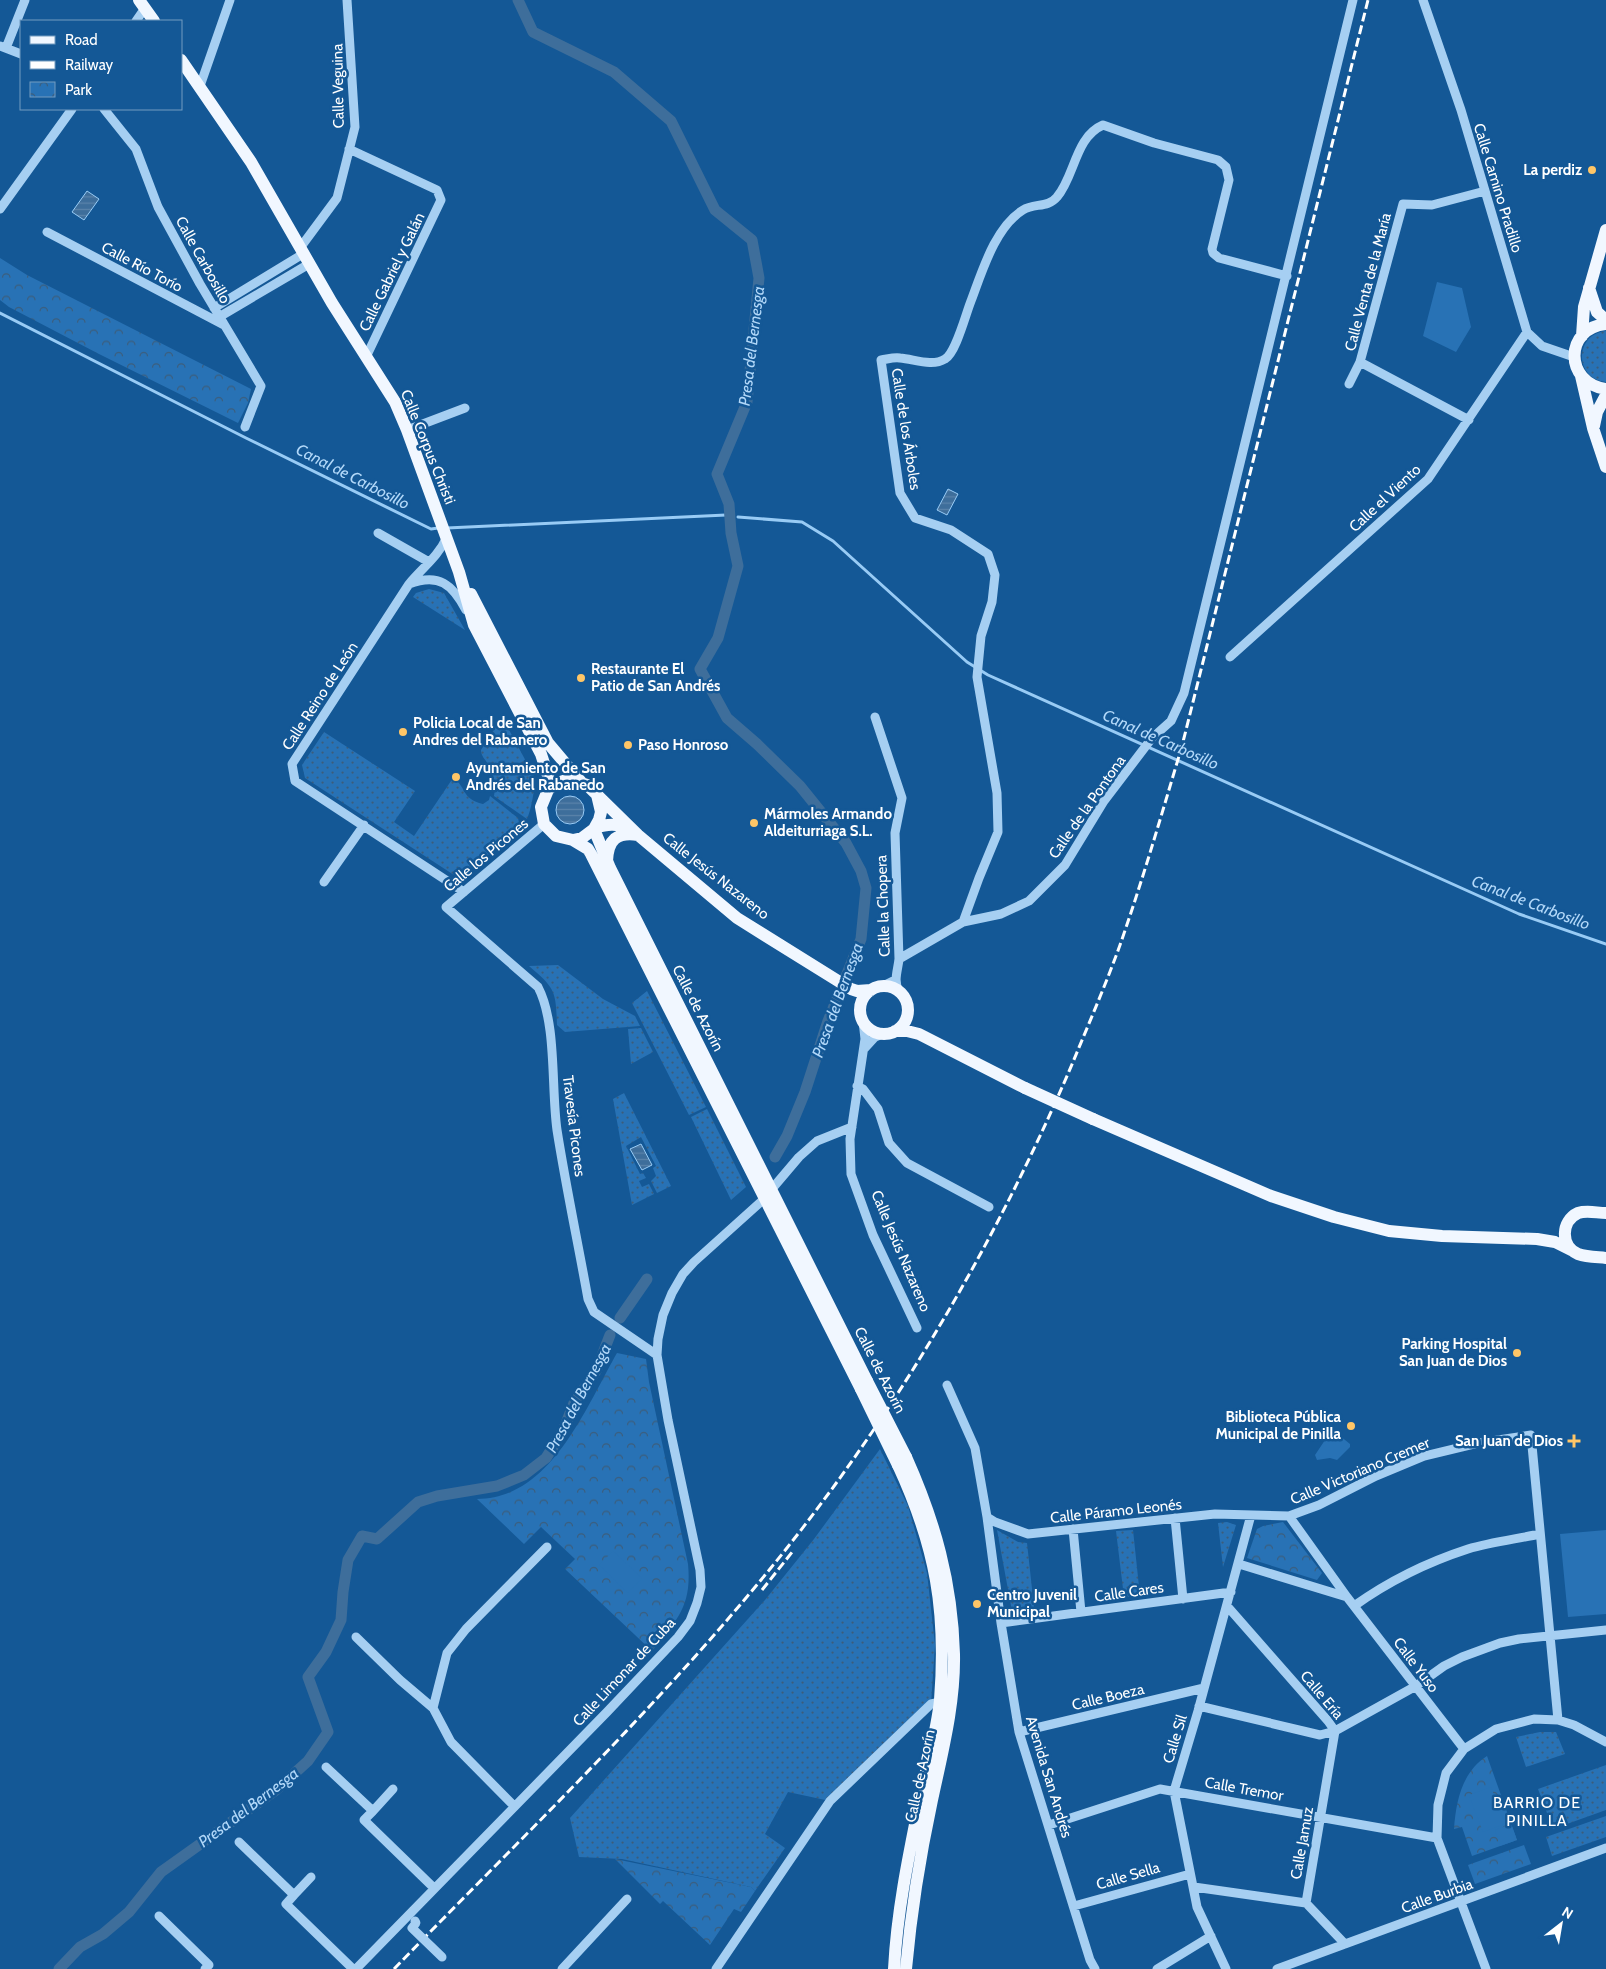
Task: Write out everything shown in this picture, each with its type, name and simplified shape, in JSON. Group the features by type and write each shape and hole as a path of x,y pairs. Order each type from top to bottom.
{"main road":[{"path":"141,3 153,20"},
{"name":"Calle Corpus Christi","path":"182,61 251,162 332,303 395,402 459,572 474,625 547,770 550,782 548,790"},
{"path":"1606,230 1583,313 1582,336 1575,349 1574,356 1577,370 1581,376 1592,386 1606,389"},
{"path":"1589,288 1597,312 1606,320"},
{"path":"1582,336 1596,326 1606,324"},
{"path":"1581,376 1606,467"},
{"path":"1594,428 1597,412 1606,396"},
{"name":"Calle Corpus Christi","path":"459,572 548,743 581,782"},
{"path":"563,781 581,782 597,795 601,812 595,828 589,834 573,840 556,836 544,824 541,807 548,790 555,784 563,781"},
{"name":"Calle Jesús Nazareno","path":"597,795 638,835 737,918 845,985 857,991 870,990"},
{"name":"Calle Jesús Nazareno","path":"595,828 612,824 622,826 638,835"},
{"name":"Calle de Azorín","path":"595,828 607,861 768,1195"},
{"path":"607,861 611,843 616,838 627,833 638,835"},
{"name":"Calle de Azorín","path":"573,840 588,849 591,854 768,1195 902,1461 925,1500 937,1538 946,1574 954,1655 945,1738 920,1856 909,1930 906,1969"},
{"name":"Calle Jesús Nazareno","path":"845,985 859,999 861,1006"},
{"path":"919,1034 911,1023 906,999 897,986 883,986 870,990 866,994 861,1006 863,1021 870,1029 890,1032 907,1031 919,1034 1024,1088 1271,1196 1334,1217 1390,1231 1442,1236 1537,1239 1555,1242 1585,1256 1605,1258"},
{"path":"890,1032 906,1020 908,1010"},
{"path":"1537,1239 1560,1230 1571,1218 1582,1212 1606,1213"},
{"path":"1567,1223 1564,1235 1569,1247 1573,1251"},
{"name":"Calle de Azorín","path":"894,1969 896,1935 902,1898 940,1702 942,1650 941,1610 935,1568 902,1461"}],"street":[{"path":"20,54 3,47 25,0"},
{"path":"200,86 230,0"},
{"name":"Calle Veguina","path":"304,255 337,198 355,127 347,0"},
{"path":"1287,276 1353,0"},
{"name":"Calle Camino Pradillo","path":"1423,0 1461,110 1527,332"},
{"path":"136,20 141,3"},
{"path":"0,209 71,110"},
{"name":"Calle Carbosillo","path":"105,110 136,149 158,208 214,308 261,386 245,426"},
{"name":"Calle de los Árboles","path":"964,922 979,878 998,832 997,793 977,678 981,636 992,602 994,575 988,554 951,530 915,518 900,493 882,360 898,357 934,363 945,359 950,354 960,333 985,264 999,237 1012,218 1025,209 1050,204 1058,196 1087,137 1095,128 1102,125 1154,144 1218,160 1226,167 1228,180 1212,249 1213,253 1219,258 1287,276"},
{"name":"Calle Gabriel y Galán","path":"349,149 437,190 441,200 366,355"},
{"name":"Calle Venta de la María","path":"1349,384 1360,362 1403,204 1432,205 1485,190"},
{"name":"Calle Río Torío","path":"47,232 225,325"},
{"path":"214,308 304,255"},
{"path":"219,316 304,255"},
{"name":"Calle de la Pontona","path":"898,959 964,922 1002,914 1029,901 1065,865 1104,801 1152,738 1171,721 1184,693 1287,276"},
{"path":"1527,332 1542,346 1574,356"},
{"name":"Calle el Viento","path":"1230,657 1428,479 1527,332"},
{"name":"Calle Venta de la María","path":"1360,362 1468,420"},
{"path":"407,430 465,408"},
{"name":"Calle Reino de León","path":"444,532 436,556 409,584 292,764 295,781 464,892"},
{"path":"378,533 429,562"},
{"path":"409,584 428,579 445,582 462,601 474,625"},
{"name":"Calle la Chopera","path":"875,717 902,798 895,833 897,986"},
{"name":"Calle los Picones","path":"446,907 544,824"},
{"path":"324,882 364,825"},
{"name":"Travesía Picones","path":"446,907 538,987 544,998 549,1025 557,1128 588,1299 594,1312 657,1355"},
{"name":"Calle Jesús Nazareno","path":"863,1021 865,1029 863,1049 850,1140 852,1174 873,1235 917,1328"},
{"path":"863,1049 875,1037 890,1032"},
{"path":"857,1086 863,1090 878,1109 888,1143 907,1164 989,1207"},
{"path":"768,1195 799,1157 817,1141 852,1127"},
{"name":"Calle Limonar de Cuba","path":"355,1969 594,1726 678,1637 690,1621 701,1587 700,1570 668,1420 657,1355 658,1339 663,1315 672,1293 683,1274 768,1195"},
{"name":"Avenida San Andrés","path":"947,1385 975,1448 1019,1732 1090,1960 1095,1969"},
{"name":"Calle Victoriano Cremer","path":"1251,1515 1289,1516 1319,1506 1376,1476 1424,1456 1478,1443 1531,1435 1540,1534"},
{"name":"Calle Páramo Leonés","path":"987,1517 995,1522 1028,1534 1216,1514 1251,1515"},
{"name":"Calle Sil","path":"1226,1969 1198,1907 1174,1791 1239,1564 1251,1515"},
{"name":"Calle Yuso","path":"1289,1516 1347,1597 1464,1749"},
{"path":"1175,1518 1184,1599"},
{"path":"1073,1529 1081,1612"},
{"path":"1354,1606 1375,1591 1420,1568 1469,1549 1540,1534 1558,1720"},
{"path":"433,1708 447,1653 466,1628 547,1547"},
{"path":"1239,1564 1347,1597"},
{"name":"Calle Cares","path":"1002,1624 1231,1592"},
{"name":"Calle Ería","path":"1227,1606 1335,1731 1416,1686 1444,1666 1469,1654 1500,1643 1550,1635 1606,1630"},
{"path":"356,1637 400,1680 433,1708 451,1742 514,1806"},
{"name":"Calle Boeza","path":"1019,1732 1204,1688"},
{"path":"716,1969 830,1801 931,1704 940,1702"},
{"path":"1199,1706 1320,1735 1335,1731"},
{"path":"1486,1969 1437,1838 1438,1805 1446,1773 1464,1749 1496,1729 1534,1719 1558,1720 1574,1725 1606,1742"},
{"name":"Calle Jamuz","path":"1306,1904 1335,1731"},
{"path":"326,1766 372,1811"},
{"path":"393,1789 364,1820 434,1888"},
{"name":"Calle Tremor","path":"1049,1825 1160,1789 1437,1838"},
{"path":"239,1842 294,1895"},
{"name":"Calle Burbia","path":"1277,1969 1606,1848"},
{"name":"Calle Sella","path":"1074,1906 1190,1874"},
{"path":"311,1877 286,1904 355,1969"},
{"path":"1194,1887 1306,1904 1345,1944"},
{"path":"562,1969 627,1899"},
{"path":"159,1916 207,1967"},
{"path":"415,1921 416,1924 412,1928 442,1957"},
{"path":"1158,1969 1211,1936"}],"green space":[{"path":"0,258 27,275 251,389 248,403 238,423 9,307 0,300"},
{"path":"1437,282 1462,288 1471,327 1456,352 1423,336"},
{"path":"1606,331 1606,382 1595,379 1588,373 1582,356 1588,340 1595,334"},
{"path":"429,589 444,593 465,630 413,597 416,593"},
{"path":"502,717 535,778 527,819 494,796 493,775 481,752"},
{"path":"324,732 415,791 394,822 414,836 453,778 461,785 471,799 483,804 489,800 490,796 518,818 519,823 515,834 463,875 459,877 454,875 305,778 302,765"},
{"path":"558,965 603,999 635,1016 640,1026 565,1032 557,1025 555,997 549,985 529,966"},
{"path":"647,991 706,1107 689,1115 632,1003"},
{"path":"641,1028 653,1052 631,1064 628,1029"},
{"path":"624,1093 671,1186 657,1193 651,1181 656,1176 653,1168 656,1166 641,1137 626,1146 640,1174 643,1173 646,1178 639,1181 642,1187 649,1184 654,1194 632,1205 613,1099"},
{"path":"707,1109 746,1187 731,1200 691,1117"},
{"path":"617,1353 646,1359 649,1382 688,1564 688,1591 681,1612 652,1651 565,1569 575,1559 541,1527 524,1544 477,1499 503,1495 526,1484 546,1467 579,1423"},
{"path":"1331,1431 1334,1431 1350,1444 1350,1447 1337,1460 1330,1458 1317,1460 1315,1455"},
{"path":"880,1449 908,1506 927,1573 935,1645 931,1704 830,1801 788,1792 765,1834 785,1848 755,1891 751,1887 622,1859 579,1857 570,1818 765,1600 814,1539"},
{"path":"1227,1522 1236,1525 1223,1567 1218,1523"},
{"path":"1283,1522 1322,1573 1317,1580 1247,1558 1257,1529"},
{"path":"997,1530 1018,1542 1027,1543 1034,1607 1012,1611"},
{"path":"1133,1530 1140,1596 1124,1597 1116,1531"},
{"path":"1606,1530 1606,1614 1568,1617 1560,1534"},
{"path":"613,1551 642,1578 628,1593 599,1565"},
{"path":"1540,1732 1556,1732 1565,1754 1526,1767 1516,1737"},
{"path":"1487,1756 1517,1840 1472,1856 1462,1827 1454,1829 1456,1808 1466,1779 1478,1763"},
{"path":"1606,1765 1606,1810 1553,1829 1538,1789"},
{"path":"1491,1787 1505,1824 1483,1832 1469,1795"},
{"path":"1606,1816 1606,1837 1552,1856 1546,1837"},
{"path":"1511,1824 1517,1840 1500,1846 1495,1830"},
{"path":"1524,1845 1531,1864 1475,1884 1468,1865"},
{"path":"615,1859 751,1887 755,1891 741,1912 734,1909 710,1945 663,1901 660,1904"}],"shaded area":[{"path":"87,191 99,199 84,220 72,212"},
{"path":"948,489 958,494 947,515 937,510"},
{"path":"570,796 580,800 584,810 580,820 570,824 560,820 556,810 560,800"},
{"path":"641,1144 652,1165 642,1170 630,1149"}],"waterway":[{"name":"Presa del Bernesga","path":"518,0 533,32 614,72 671,121 715,210 752,240 759,278 747,402 717,474 729,504 731,533 738,566 718,638 700,669 727,718 800,786 846,843 861,871 866,888 861,939 828,1021 805,1092 787,1136 775,1157"},
{"name":"Canal de Carbosillo","path":"0,313 246,438 431,529 438,528"},
{"name":"Canal de Carbosillo","path":"447,528 726,515"},
{"name":"Canal de Carbosillo","path":"738,517 802,522 833,541 967,662 988,675 1519,914 1606,944"},
{"name":"Presa del Bernesga","path":"620,1318 647,1279"},
{"name":"Presa del Bernesga","path":"59,1969 80,1947 103,1934 129,1912 161,1872 276,1790 308,1761 328,1732 308,1677 326,1652 341,1620 348,1560 362,1536 377,1539 418,1502 437,1496 497,1486 524,1475 546,1458 563,1431 574,1403 596,1371 610,1335"}],"railway":[{"path":"394,1969 634,1723 726,1622 770,1569 816,1511 900,1389 976,1262 1011,1196 1073,1062 1109,974 1137,895 1182,746 1368,0"},
{"path":"762,1590 793,1551"}],"place":[{"name":"La perdiz","path":"1592,170"},
{"name":"Restaurante El Patio de San Andrés","path":"581,678"},
{"name":"Policia Local de San Andres del Rabanero","path":"403,732"},
{"name":"Paso Honroso","path":"628,745"},
{"name":"Ayuntamiento de San Andrés del Rabanedo","path":"456,777"},
{"name":"Mármoles Armando Aldeiturriaga S.L.","path":"754,823"},
{"name":"Parking Hospital San Juan de Dios","path":"1517,1353"},
{"name":"Biblioteca Pública Municipal de Pinilla","path":"1351,1426"},
{"name":"San Juan de Dios","path":"1574,1441"},
{"name":"Centro Juvenil Municipal","path":"977,1604"}],"district":[{"name":"BARRIO DE PINILLA","path":"1537,1811"}]}
